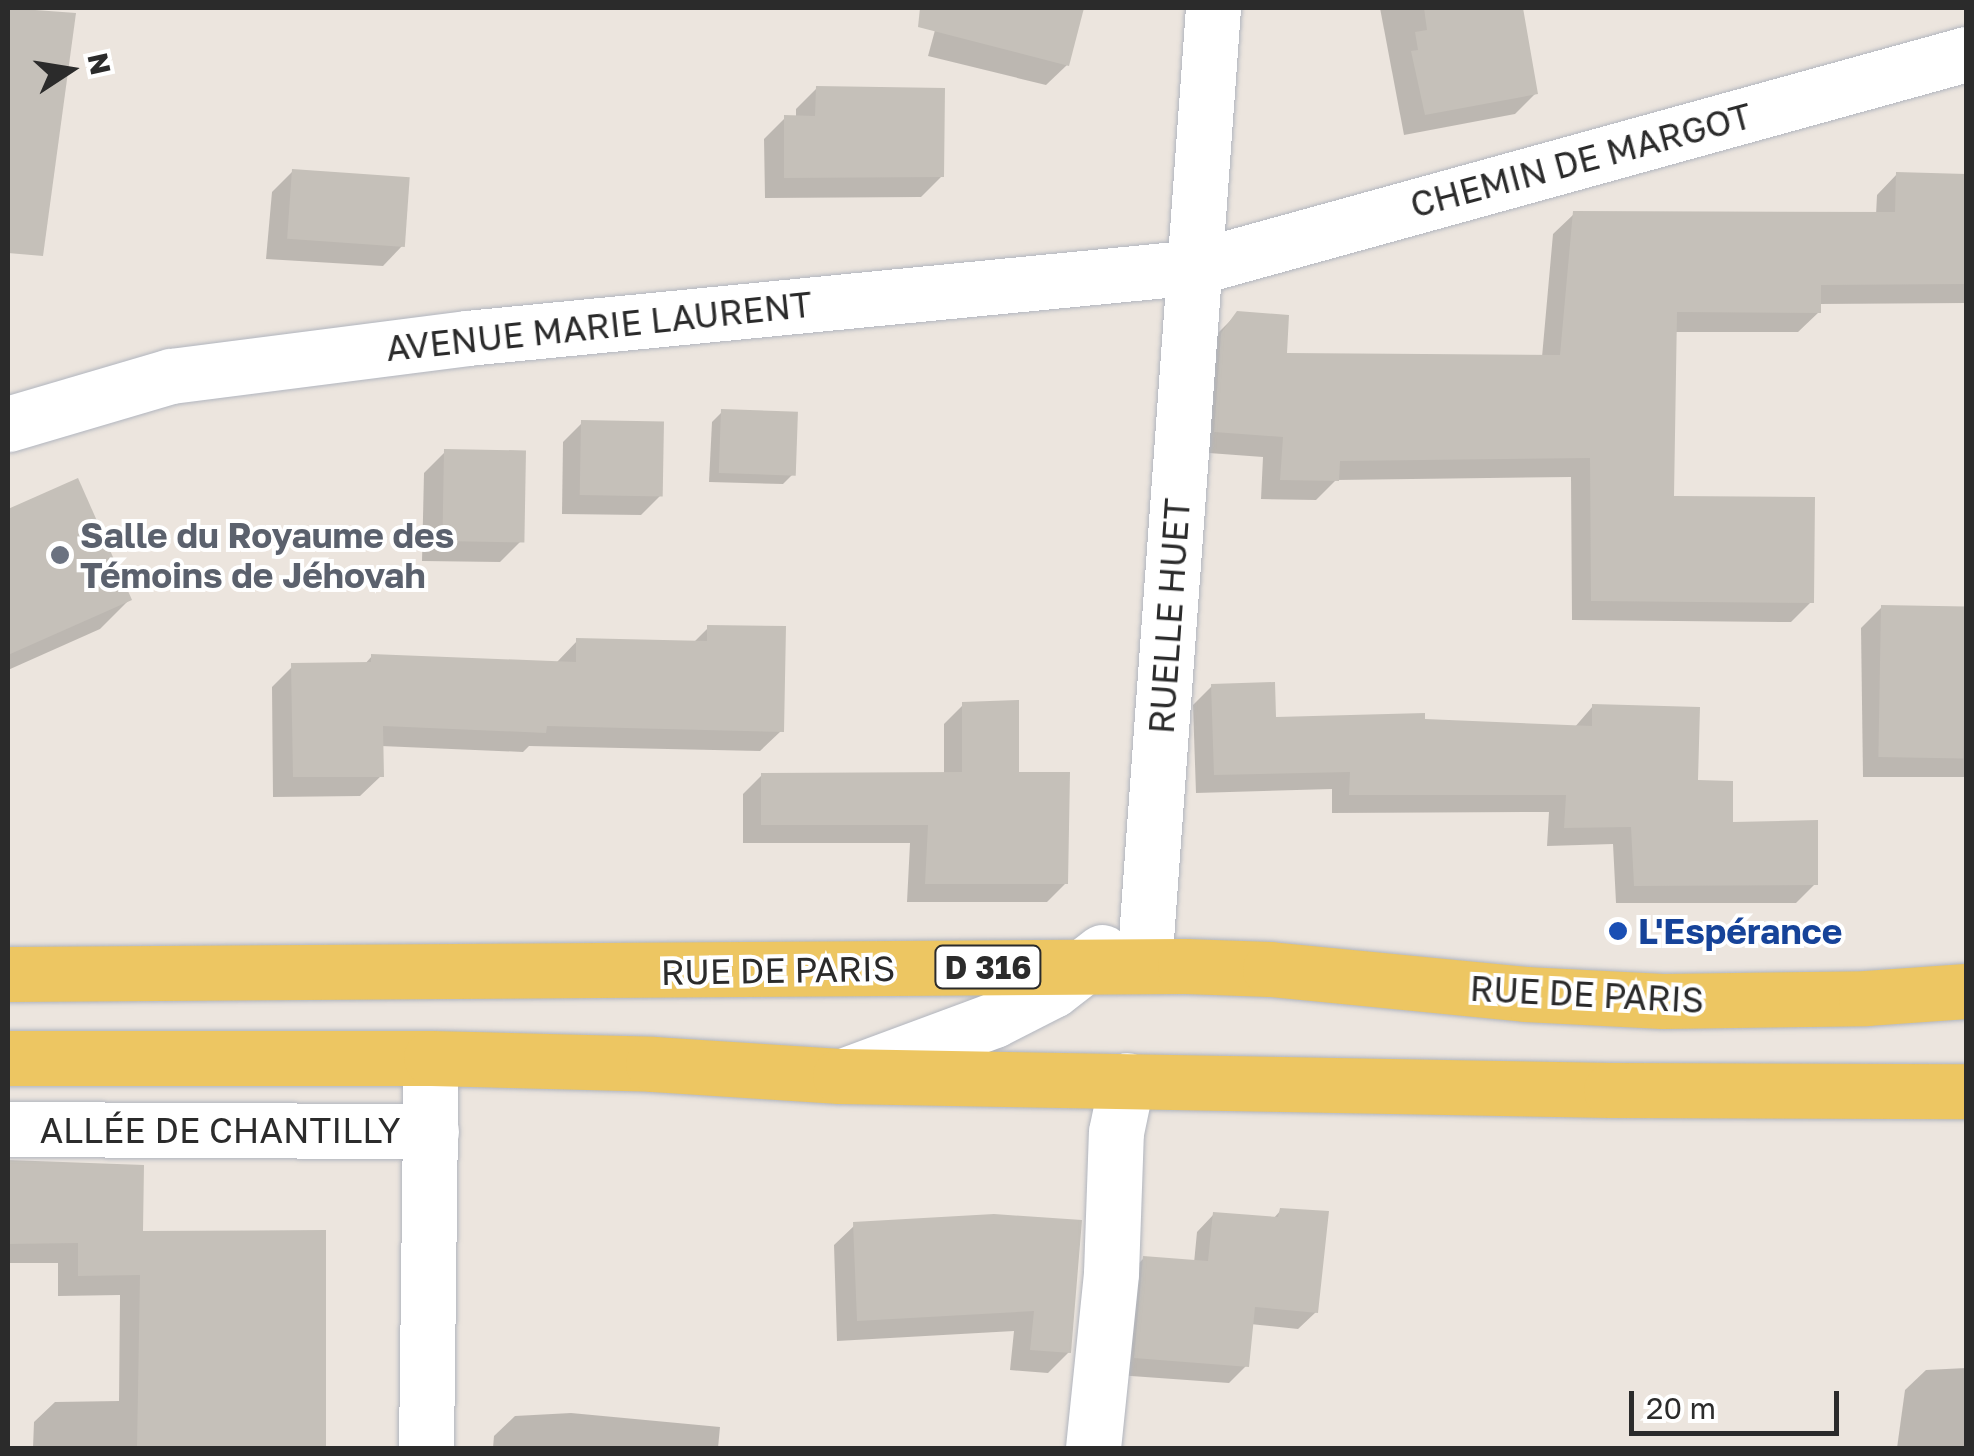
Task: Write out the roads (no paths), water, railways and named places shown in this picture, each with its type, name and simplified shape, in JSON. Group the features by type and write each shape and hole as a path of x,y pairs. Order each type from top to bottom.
{"main road":[{"name":"RUE DE PARIS","path":"8,974 1144,966 1270,969 1526,994 1663,1000 1831,1000 1966,991"},
{"path":"8,1058 432,1058 840,1076 1630,1090 1966,1091"}],"street":[{"name":"RUELLE HUET","path":"1144,966 1213,8"},
{"name":"CHEMIN DE MARGOT","path":"1196,267 1966,54"},
{"name":"AVENUE MARIE LAURENT","path":"8,424 171,376 467,338 1196,267"},
{"path":"840,1076 970,1032 1088,966 1148,891"},
{"path":"426,1448 432,1058"},
{"path":"1093,1448 1112,1272 1116,1132 1127,1080"},
{"name":"ALLÉE DE CHANTILLY","path":"8,1129 432,1131"}],"place":[{"name":"Salle du Royaume des Témoins de Jéhovah","path":"60,555"},
{"name":"L'Espérance","path":"1618,931"}]}
